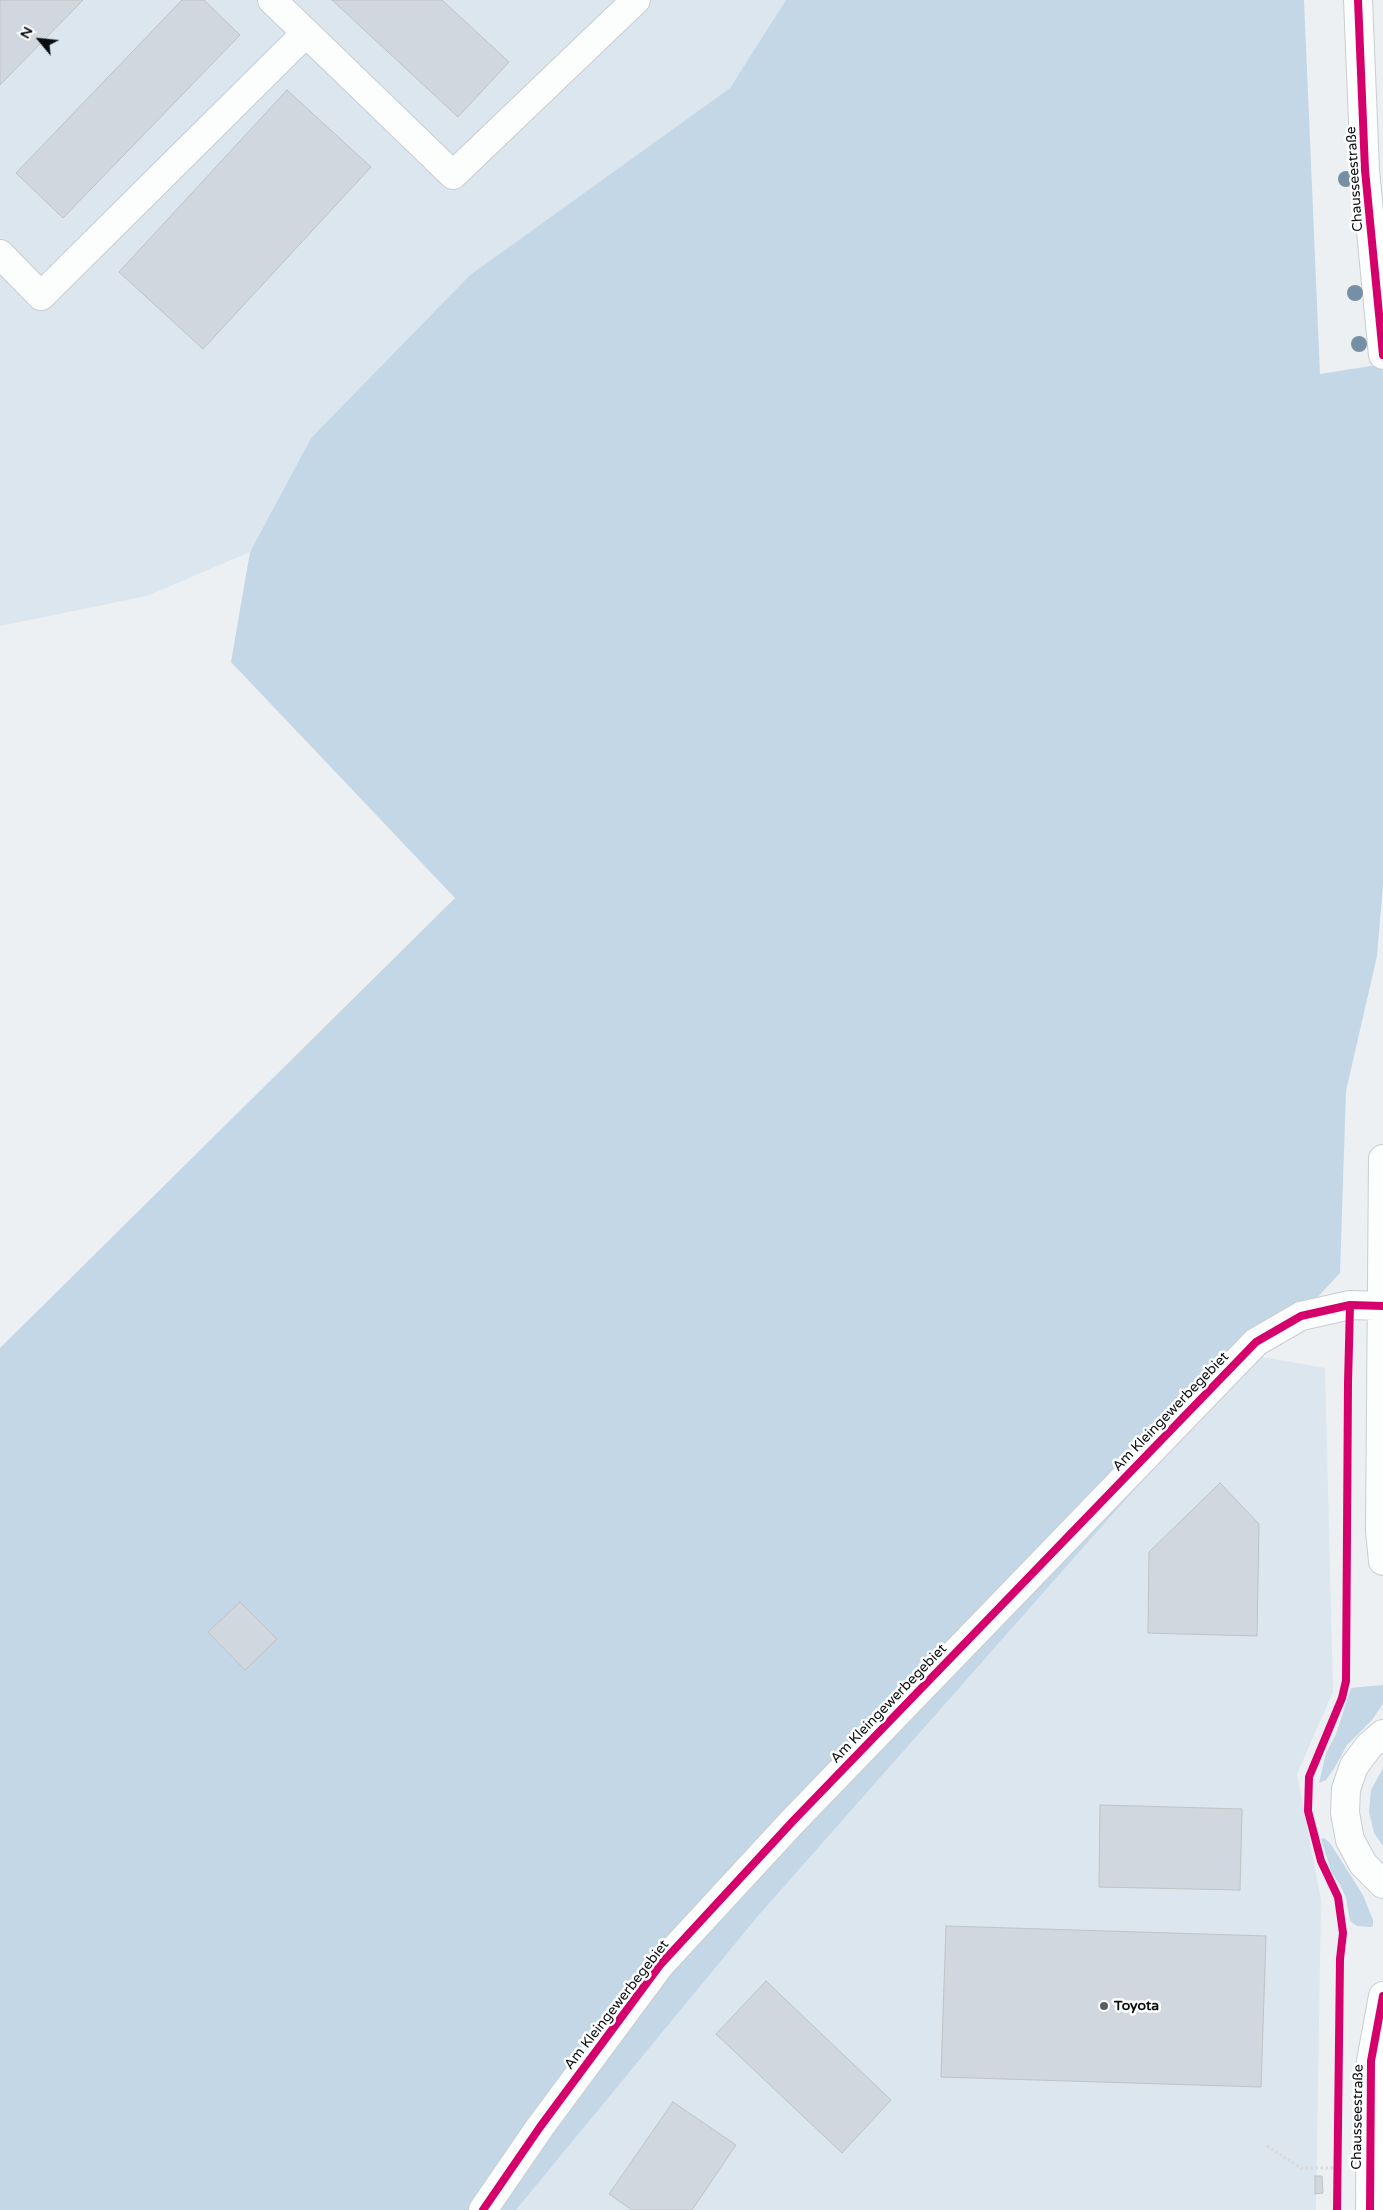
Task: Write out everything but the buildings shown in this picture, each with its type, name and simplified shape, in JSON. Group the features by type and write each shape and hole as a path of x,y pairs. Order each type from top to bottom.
{"street":[{"path":"272,0 453,175 636,0"},
{"name":"Chausseestraße","path":"1358,0 1374,169 1383,356"},
{"path":"0,254 41,296 306,33"},
{"path":"1383,1159 1380,1530 1383,1561"},
{"name":"Am Kleingewerbegebiet","path":"483,2210 602,2042 660,1965 776,1839 1256,1342 1301,1316 1350,1305 1383,1306"},
{"path":"1383,1734 1369,1746 1354,1766 1346,1788 1344,1813 1350,1840 1363,1864 1383,1884"},
{"name":"Chausseestraße","path":"1370,2210 1371,2061 1383,1996"}],"path":[{"path":"1268,2146 1301,2168 1338,2168"}],"shaded area":[{"path":"0,0 786,0 787,2 730,88 470,275 311,438 250,552 147,596 0,626"},
{"path":"786,0 1304,0 1320,374 1383,364 1383,885 1377,956 1346,1091 1340,1273 1262,1357 1209,1405 758,1916 516,2210 0,2210 0,1348 455,898 231,662 250,552 311,438 470,275 730,88"},
{"path":"1262,1357 1325,1368 1333,1692 1297,1774 1321,1900 1316,2210 516,2210 758,1916 1209,1405"},
{"path":"1383,1685 1383,1703 1381,1707 1372,1720 1347,1745 1326,1780 1319,1783 1326,1753 1336,1734 1351,1688"},
{"path":"1383,1768 1383,1846 1374,1833 1369,1812 1371,1790"},
{"path":"1324,1838 1330,1843 1363,1895 1373,1920 1373,1926 1357,1926 1350,1921 1346,1898 1332,1873 1323,1846 1321,1839"}],"cycle path":[{"path":"1358,0 1365,170 1383,355"},
{"path":"483,2210 540,2127 660,1965 793,1821 1256,1342 1301,1316 1350,1305 1383,1306"},
{"path":"1337,2210 1340,1959 1343,1933 1338,1897 1321,1861 1308,1811 1309,1777 1342,1698 1346,1681 1350,1305"},
{"path":"1370,2210 1371,2061 1383,1996"}],"place":[{"name":"Toyota","path":"1104,2006"}]}
